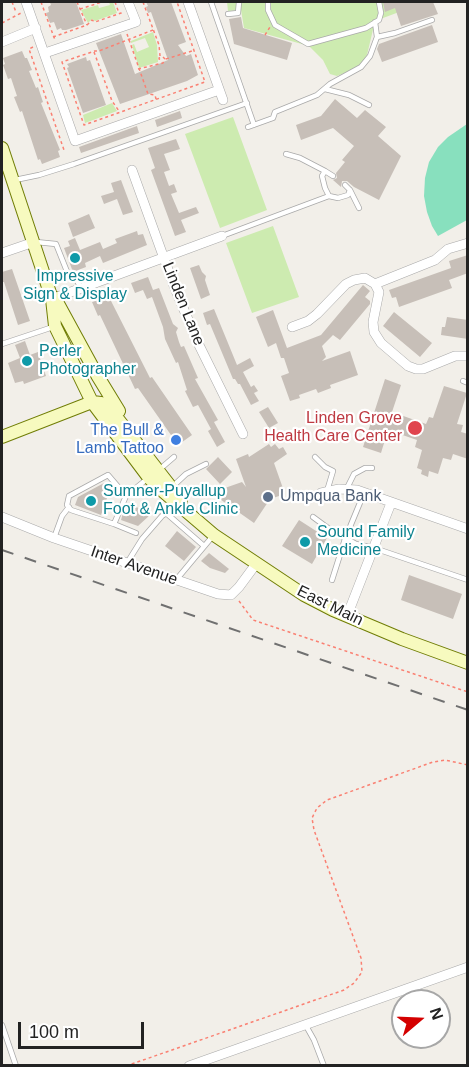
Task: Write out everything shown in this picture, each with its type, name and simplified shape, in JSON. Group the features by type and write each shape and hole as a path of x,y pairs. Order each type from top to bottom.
{"main road":[{"name":"East Main","path":"2,148 53,298 56,326 92,402"},
{"name":"East Main","path":"53,298 153,471 209,531"},
{"name":"East Main","path":"74,331 93,385 92,402"},
{"name":"East Main","path":"92,402 107,405 178,505 209,531 256,564 304,595 347,616 468,663"},
{"path":"2,437 92,402"}],"street":[{"path":"45,53 135,22 128,2"},
{"path":"188,2 223,100"},
{"path":"26,7 36,28 75,141 219,90"},
{"path":"2,42 36,28"},
{"name":"Linden Lane","path":"132,170 197,341 243,434"},
{"path":"53,298 222,236"},
{"path":"2,253 34,242"},
{"path":"375,284 435,260 448,249 468,243"},
{"path":"292,327 318,314 349,282 365,279 375,284 379,295 373,322 374,332 381,343 408,366 423,369 455,356 468,356"},
{"path":"324,492 347,488 468,529"},
{"path":"347,616 391,503"},
{"name":"Inter Avenue","path":"2,517 54,538 218,594 232,593"},
{"path":"232,593 256,564"},
{"path":"189,1065 210,1062 305,1024 468,967"}],"lane":[{"path":"211,2 254,124"},
{"path":"228,14 238,13 240,2"},
{"path":"268,2 268,10 275,25 308,44 366,28 379,20 381,13 379,2"},
{"path":"377,37 432,20"},
{"path":"248,127 273,118 275,112 317,95 361,67 370,56 377,37 375,22"},
{"path":"325,89 349,95 369,105"},
{"path":"13,180 74,164 247,103"},
{"path":"286,154 300,158 333,176"},
{"path":"325,171 322,176 329,196"},
{"path":"345,186 350,190 359,208"},
{"path":"222,236 329,196 348,195 350,190"},
{"path":"34,242 56,244 68,274 77,281 81,288"},
{"path":"2,344 56,326"},
{"path":"114,524 126,496 153,471 174,457"},
{"path":"298,499 324,492 333,471 315,457"},
{"path":"171,488 186,474 206,464"},
{"path":"347,488 354,474 365,468 372,468"},
{"path":"126,496 108,475 69,496 67,505 71,510 136,533"},
{"path":"332,580 345,538 364,493"},
{"path":"127,563 142,539 166,513 178,505"},
{"path":"54,538 62,516 69,507"},
{"path":"166,513 204,546"},
{"path":"312,518 356,544 468,580"},
{"path":"176,580 204,546 209,531"},
{"path":"305,1024 324,1065"},
{"path":"2,1025 16,1065"}],"path":[{"path":"12,2 16,14"},
{"path":"41,2 56,44"},
{"path":"77,2 87,25"},
{"path":"79,9 102,2"},
{"path":"115,2 123,20"},
{"path":"143,2 153,30 160,62"},
{"path":"76,125 83,123 84,125 205,82 177,2"},
{"path":"36,8 42,6"},
{"path":"2,23 26,7"},
{"path":"48,40 87,25 92,20 95,22 119,14"},
{"path":"63,62 153,30"},
{"path":"127,33 148,94 155,95 156,99"},
{"path":"37,46 29,49 64,150"},
{"path":"138,69 163,63 165,59 194,50"},
{"path":"94,51 112,101 119,112"},
{"path":"60,54 83,123"},
{"path":"160,56 165,59"},
{"path":"232,593 253,620 468,692"},
{"path":"126,1065 344,990 354,983 362,972 361,958 314,830 312,818 317,808 327,800 433,762 459,762 468,765"}],"green space":[{"path":"109,2 113,2 117,13 95,21 92,19 88,23 81,10 98,5 99,8 110,5"},
{"path":"227,2 426,2 375,21 367,55 359,67 337,76 330,74 323,60 309,46 244,28 241,10 228,11"},
{"path":"153,32 157,45 158,62 139,68 132,45 134,44 137,52 149,47 145,38 131,43 131,41"},
{"path":"112,103 117,111 85,123 83,115"},
{"path":"233,117 267,210 220,228 185,134"},
{"path":"467,124 467,220 438,236 427,212 424,196 429,162 438,147 448,137"},
{"path":"273,226 299,297 252,313 226,243"}],"building":[{"path":"50,2 76,2 84,24 66,30 61,28 57,30 54,22 50,23 46,13 49,12"},
{"path":"146,2 171,2 186,42 178,45 186,56 191,54 198,75 120,104 96,43 121,34 135,74 168,60 151,12 148,13"},
{"path":"383,2 433,2 438,14 401,26 395,8 385,12"},
{"path":"241,17 243,28 292,43 287,60 234,44 229,19"},
{"path":"432,25 438,42 382,62 377,49 379,44"},
{"path":"22,51 32,70 29,71 36,88 38,87 43,102 41,103 60,150 58,151 60,157 42,164 40,159 38,160 22,111 20,112 14,97 17,96 11,78 8,79 3,65 5,64 3,58"},
{"path":"86,57 87,61 90,60 106,105 83,113 67,64"},
{"path":"335,99 357,118 365,110 386,127 378,136 401,156 379,200 347,181 342,181 341,187 333,180 337,178 336,173 345,162 342,160 354,146 333,128 301,140 296,125 321,116"},
{"path":"180,111 182,118 157,127 155,120"},
{"path":"137,126 139,133 81,153 79,147"},
{"path":"176,139 180,149 164,154 170,170 164,172 169,186 174,184 177,192 171,194 179,213 196,207 199,213 181,220 186,232 175,236 151,170 155,168 148,148"},
{"path":"121,180 133,212 123,215 117,199 104,204 101,196 114,192 111,183"},
{"path":"89,214 95,228 73,237 68,223"},
{"path":"137,231 138,235 143,234 147,245 103,263 100,256 85,263 86,267 73,272 64,248 70,246 68,241 75,238 80,250 100,242 103,249 117,243 115,239"},
{"path":"468,255 468,273 449,280 452,288 399,307 396,297 392,298 389,290 451,268 449,261"},
{"path":"199,265 206,276 205,280 210,295 201,299 190,268"},
{"path":"12,269 30,321 18,325 4,282 2,282 2,272"},
{"path":"148,277 153,290 159,288 173,324 178,328 176,332 181,347 184,346 198,378 195,379 218,420 214,422 225,442 217,447 208,431 211,429 198,405 193,407 185,391 187,390 178,362 176,363 165,339 152,297 147,299 143,290 135,293 131,283"},
{"path":"363,285 370,291 365,297 370,304 340,340 333,335 322,346 326,357 322,361 350,351 358,375 330,385 331,388 318,393 316,389 290,401 281,376 289,373 284,358 281,358 276,343 268,347 256,317 273,310 287,348 321,335"},
{"path":"108,295 150,378 152,377 192,435 178,445 138,388 135,389 100,315 98,316 92,302"},
{"path":"214,309 237,365 250,358 254,366 243,372 251,387 254,385 258,391 254,393 259,401 251,405 240,384 233,379 210,324 207,325 203,313"},
{"path":"394,312 432,343 420,357 383,326"},
{"path":"447,317 468,320 468,339 441,335"},
{"name":"Perler Photographer","path":"25,341 30,355 38,352 46,376 24,384 23,381 15,383 8,363 20,358 15,345"},
{"name":"Linden Grove Health Care Center","path":"385,379 401,385 392,412 426,424 429,417 433,418 444,386 467,393 457,424 463,425 461,432 468,434 468,459 453,454 451,460 443,458 438,474 429,471 428,477 421,474 422,470 417,468 422,450 415,447 417,440 388,430 381,453 363,447"},
{"path":"268,407 278,423 269,428 259,412"},
{"path":"269,444 271,447 275,444 279,449 283,447 287,454 274,463 285,494 270,499 254,523 217,497 222,489 242,482 246,487 236,459 248,454 249,457"},
{"path":"218,457 232,472 220,484 206,469"},
{"name":"Sumner-Puyallup Foot & Ankle Clinic","path":"104,483 110,490 101,515 75,505 78,497"},
{"path":"136,506 140,510 143,507 150,515 138,526 121,520 123,513 127,514"},
{"name":"Sound Family Medicine","path":"299,520 327,538 312,564 282,546"},
{"path":"177,531 196,547 184,561 165,546"},
{"path":"209,553 229,569 225,573 210,568 201,561"},
{"path":"409,575 462,594 453,619 401,600"}],"railway":[{"path":"2,550 468,710"}],"place":[{"name":"Impressive Sign & Display","path":"75,258"},
{"name":"Perler Photographer","path":"27,361"},
{"name":"Linden Grove Health Care Center","path":"415,428"},
{"name":"The Bull & Lamb Tattoo","path":"176,440"},
{"name":"Umpqua Bank","path":"268,497"},
{"name":"Sumner-Puyallup Foot & Ankle Clinic","path":"91,501"},
{"name":"Sound Family Medicine","path":"305,542"}]}
